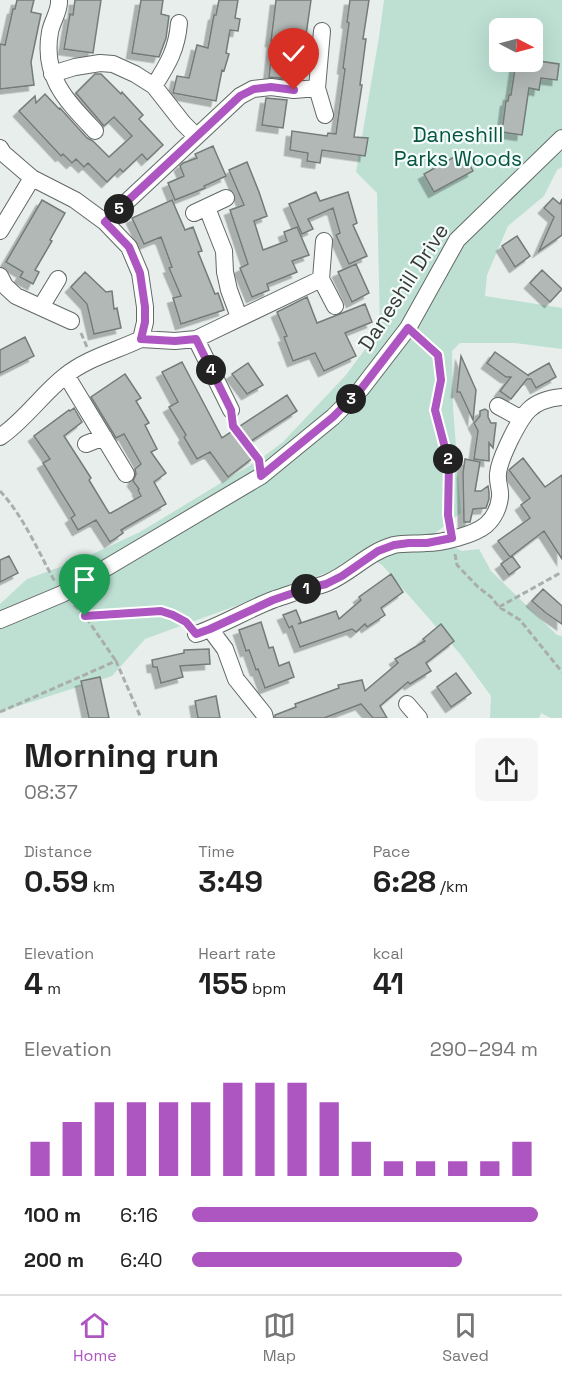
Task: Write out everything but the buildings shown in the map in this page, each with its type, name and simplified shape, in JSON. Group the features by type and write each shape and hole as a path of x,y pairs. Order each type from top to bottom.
{"street":[{"path":"59,0 50,30 48,49 52,74 60,92 95,130"},
{"path":"154,86 169,63 178,40 179,23"},
{"path":"322,31 317,88 325,115"},
{"path":"52,74 75,67 100,63 113,64 154,86 196,136"},
{"path":"105,222 240,96 254,89 271,87 294,90 317,88"},
{"name":"Daneshill Drive","path":"0,620 62,594 261,476 333,417 361,389 408,328 457,240 562,138"},
{"path":"0,148 32,178 75,200 105,222 129,247 140,273 145,307 145,322 141,339"},
{"path":"0,231 32,178"},
{"path":"226,198 200,210 224,250 229,290 239,317"},
{"path":"324,241 321,279 334,306"},
{"path":"0,276 5,286 16,296 71,321"},
{"path":"41,307 58,279"},
{"path":"0,437 11,430 66,375 92,359 141,339 175,341 196,339 321,279"},
{"path":"196,339 231,410"},
{"path":"66,375 126,474"},
{"path":"266,718 236,678 225,649 203,631 273,600 326,584 342,576 378,551 394,545 427,543 479,530 488,524 495,514 500,496 498,475 502,458 520,418 540,402 562,397"},
{"path":"498,406 520,418"},
{"path":"86,444 104,437"},
{"path":"407,704 419,718"}],"path":[{"path":"71,321 78,325 92,359"},
{"path":"408,328 438,355 441,380 435,410 449,463 448,515 457,565 499,607 520,620 562,672"},
{"path":"231,410 233,426 259,460 261,476"},
{"path":"0,491 28,532 62,594 85,616 116,661 141,718"},
{"path":"499,607 562,572"},
{"path":"85,616 161,611 203,631"},
{"path":"0,712 116,661"}],"green space":[{"name":"Daneshill Parks Woods","path":"384,0 562,0 562,167 557,170 544,196 508,226 487,275 485,296 562,308 562,349 515,343 460,343 452,351 453,407 461,513 430,537 462,551 479,549 491,571 557,635 562,636 562,718 551,718 541,713 539,718 490,718 491,696 461,655 382,565 363,553 334,570 145,639 112,676 0,712 0,604 27,579 82,559 140,532 259,460 283,442 346,375 380,329 377,193 356,172"}],"route":[{"path":"85,616 161,611 186,622 196,634 273,600 326,584 342,576 378,551 394,545 427,543 452,538 448,515 449,463 435,410 441,380 438,355 408,328 361,389 333,417 261,476 259,460 233,426 231,410 196,339 175,341 141,339 145,322 145,307 140,273 129,247 105,222 240,96 254,89 271,87 294,90"}]}
